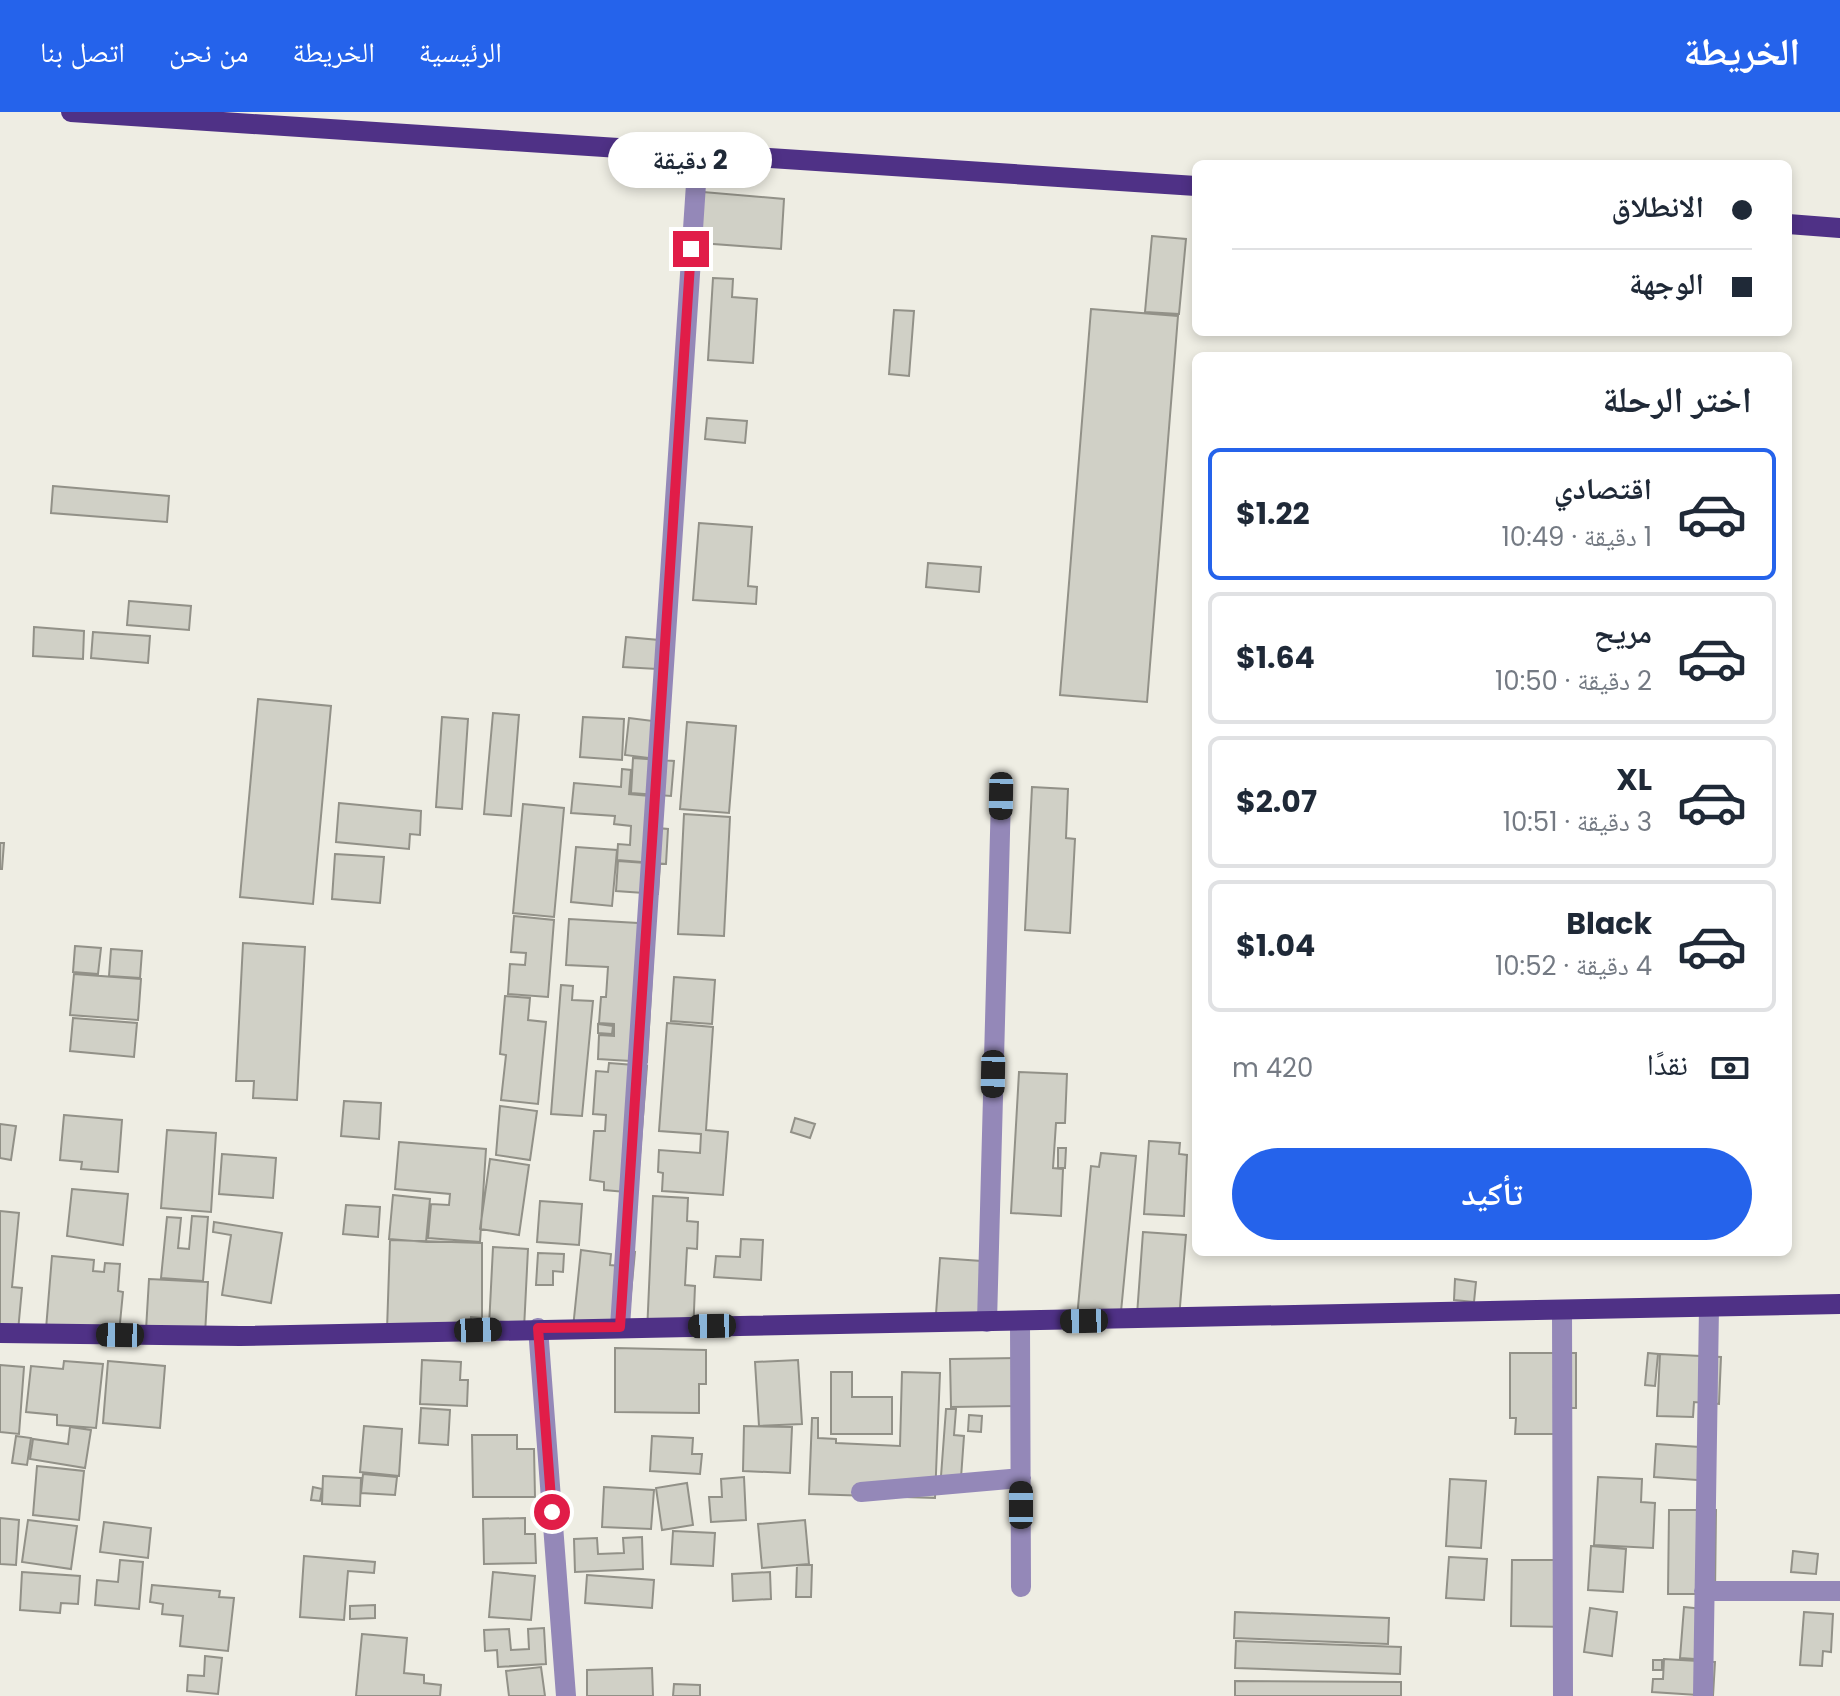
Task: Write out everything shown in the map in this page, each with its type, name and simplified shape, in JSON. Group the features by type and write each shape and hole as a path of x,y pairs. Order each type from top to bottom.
{"main road":[{"path":"71,112 1192,186"},
{"path":"1792,224 1840,228"},
{"path":"0,1333 240,1336 1840,1304"}],"street":[{"path":"620,1327 698,154"},
{"path":"987,1322 1001,796"},
{"path":"1703,1696 1709,1307"},
{"path":"1562,1310 1563,1696"},
{"path":"1020,1322 1021,1587"},
{"path":"538,1328 566,1696"},
{"path":"861,1492 1021,1478"},
{"path":"1704,1591 1840,1591"}],"building":[{"path":"703,192 784,199 781,249 700,243"},
{"path":"1152,236 1186,239 1179,314 1145,312"},
{"path":"713,278 733,279 732,297 757,299 753,363 708,360"},
{"path":"1091,309 1178,316 1147,702 1060,695"},
{"path":"894,310 914,311 909,376 889,374"},
{"path":"707,418 747,421 745,443 705,439"},
{"path":"53,486 169,496 167,522 51,513"},
{"path":"699,523 752,527 748,586 757,587 756,604 693,600"},
{"path":"928,563 981,567 979,592 926,587"},
{"path":"129,601 191,606 189,630 127,625"},
{"path":"34,627 84,631 83,659 33,656"},
{"path":"93,632 150,636 148,663 91,658"},
{"path":"626,637 659,640 657,669 623,667"},
{"path":"258,699 331,706 313,904 240,897"},
{"path":"493,713 519,715 511,816 484,814"},
{"path":"442,717 468,719 462,809 436,807"},
{"path":"583,717 624,719 622,760 580,757"},
{"path":"629,718 669,723 664,760 625,755"},
{"path":"687,722 736,726 729,813 680,809"},
{"path":"633,758 674,761 671,796 631,793"},
{"path":"622,769 631,770 629,794 661,797 658,828 668,829 666,864 617,860 618,844 630,845 631,826 614,824 615,816 571,813 574,783 621,787"},
{"path":"1032,787 1068,789 1066,838 1075,839 1070,933 1025,930"},
{"path":"339,803 421,811 420,835 410,834 409,849 336,842"},
{"path":"523,804 564,808 554,917 513,913"},
{"path":"684,814 730,817 724,936 678,934"},
{"path":"0,843 4,843 2,869 0,869"},
{"path":"576,847 617,850 612,906 571,902"},
{"path":"335,854 384,857 380,903 332,899"},
{"path":"618,861 660,864 658,894 616,891"},
{"path":"514,916 554,920 548,997 508,994 510,964 525,965 526,953 511,952"},
{"path":"569,919 655,924 647,1062 598,1059 599,1035 614,1036 614,1024 599,1023 601,997 606,997 608,967 566,965"},
{"path":"243,943 305,947 297,1100 253,1098 254,1081 236,1081"},
{"path":"75,946 101,948 98,974 73,972"},
{"path":"111,949 142,951 140,978 109,976"},
{"path":"74,974 141,979 138,1020 70,1015"},
{"path":"674,977 715,980 712,1024 671,1021"},
{"path":"561,985 573,986 572,1000 593,1001 582,1116 551,1114"},
{"path":"505,996 530,998 528,1020 546,1022 538,1104 501,1100 506,1055 500,1054"},
{"path":"73,1018 137,1023 134,1057 70,1051"},
{"path":"667,1023 713,1027 706,1130 728,1132 723,1195 662,1191 663,1173 658,1172 659,1150 700,1153 701,1134 659,1131"},
{"path":"598,1024 613,1026 612,1034 598,1033"},
{"path":"609,1063 647,1066 637,1193 604,1190 604,1182 590,1180 594,1131 605,1131 606,1115 593,1114 596,1071 608,1072"},
{"path":"1019,1072 1067,1074 1065,1123 1056,1123 1053,1168 1063,1169 1061,1216 1011,1213"},
{"path":"344,1101 381,1103 379,1139 341,1136"},
{"path":"500,1106 537,1111 530,1160 496,1155"},
{"path":"64,1115 122,1120 118,1172 81,1169 82,1162 60,1160"},
{"path":"795,1118 815,1124 810,1138 791,1132"},
{"path":"0,1124 16,1126 11,1160 0,1158"},
{"path":"167,1130 216,1133 211,1212 161,1208"},
{"path":"1149,1141 1180,1143 1179,1154 1187,1155 1184,1216 1144,1214"},
{"path":"399,1142 486,1149 480,1242 428,1238 431,1204 449,1205 450,1194 395,1189"},
{"path":"1058,1148 1066,1148 1065,1168 1058,1168"},
{"path":"1101,1153 1136,1156 1120,1322 1077,1318 1091,1166 1099,1167"},
{"path":"222,1154 276,1158 273,1198 219,1194"},
{"path":"490,1159 529,1165 519,1235 480,1229"},
{"path":"72,1189 128,1194 123,1245 67,1236"},
{"path":"393,1195 430,1199 426,1242 389,1239"},
{"path":"653,1196 688,1198 687,1221 698,1222 697,1249 687,1248 685,1285 695,1286 693,1335 647,1333"},
{"path":"540,1201 582,1204 579,1245 537,1242"},
{"path":"346,1205 380,1207 378,1237 343,1234"},
{"path":"0,1211 19,1213 12,1287 22,1288 17,1342 0,1341"},
{"path":"192,1216 208,1217 203,1281 161,1278 167,1217 181,1218 178,1248 189,1249"},
{"path":"214,1222 282,1233 271,1303 222,1295 231,1235 213,1232"},
{"path":"1143,1232 1186,1235 1179,1318 1137,1315"},
{"path":"741,1239 763,1240 761,1280 714,1277 716,1256 740,1257"},
{"path":"390,1240 482,1243 482,1318 471,1317 470,1333 387,1330"},
{"path":"493,1247 528,1249 524,1329 489,1327"},
{"path":"581,1250 611,1254 610,1265 620,1266 622,1251 635,1252 627,1334 573,1328"},
{"path":"538,1253 564,1254 563,1272 553,1271 553,1285 536,1285"},
{"path":"52,1256 94,1260 93,1271 104,1272 105,1263 120,1264 118,1291 123,1292 119,1333 46,1329"},
{"path":"940,1258 995,1262 990,1318 936,1314"},
{"path":"149,1279 208,1282 205,1334 146,1330"},
{"path":"1455,1279 1476,1282 1474,1302 1454,1300"},
{"path":"615,1348 706,1350 706,1384 699,1384 699,1413 615,1412"},
{"path":"1510,1353 1576,1353 1576,1408 1561,1408 1561,1434 1515,1434 1516,1418 1510,1418"},
{"path":"1648,1353 1658,1354 1655,1386 1645,1385"},
{"path":"1660,1354 1721,1357 1719,1404 1694,1402 1693,1417 1657,1416"},
{"path":"1021,1358 1021,1406 951,1407 950,1359"},
{"path":"422,1360 461,1362 460,1380 468,1380 467,1406 420,1404"},
{"path":"798,1360 802,1424 759,1426 755,1362"},
{"path":"64,1361 103,1364 96,1428 57,1425 57,1415 26,1412 31,1366 63,1369"},
{"path":"108,1361 165,1366 160,1428 103,1423"},
{"path":"0,1365 24,1367 19,1434 0,1432"},
{"path":"831,1372 852,1372 852,1397 892,1397 892,1434 831,1434"},
{"path":"902,1372 940,1373 935,1498 809,1494 812,1418 818,1418 818,1438 836,1439 836,1443 900,1446"},
{"path":"421,1408 450,1410 448,1445 419,1443"},
{"path":"946,1409 956,1409 954,1435 964,1436 961,1478 941,1476"},
{"path":"969,1415 982,1416 981,1432 968,1431"},
{"path":"364,1426 402,1429 399,1476 360,1472"},
{"path":"744,1426 792,1427 790,1473 743,1471"},
{"path":"70,1427 91,1430 85,1468 30,1459 33,1439 68,1444"},
{"path":"472,1435 517,1435 517,1449 534,1449 535,1497 473,1497"},
{"path":"16,1436 31,1438 27,1465 12,1463"},
{"path":"652,1436 693,1438 692,1454 702,1454 700,1474 650,1471"},
{"path":"1656,1444 1714,1448 1712,1481 1654,1477"},
{"path":"37,1466 84,1471 79,1520 33,1515"},
{"path":"363,1474 397,1477 395,1495 361,1493"},
{"path":"323,1476 361,1478 360,1506 322,1504"},
{"path":"744,1477 746,1520 711,1522 709,1497 722,1497 721,1479"},
{"path":"1598,1477 1642,1479 1641,1502 1655,1503 1653,1548 1594,1545"},
{"path":"1450,1479 1486,1481 1481,1548 1446,1546"},
{"path":"687,1483 693,1525 662,1530 656,1488"},
{"path":"313,1487 322,1489 320,1501 311,1500"},
{"path":"604,1487 654,1490 651,1529 602,1527"},
{"path":"1669,1510 1716,1510 1715,1594 1668,1594"},
{"path":"0,1518 19,1520 16,1565 0,1564"},
{"path":"525,1518 525,1534 535,1534 536,1563 484,1564 483,1519"},
{"path":"28,1520 77,1526 71,1569 22,1562"},
{"path":"805,1520 809,1564 762,1568 758,1524"},
{"path":"104,1522 151,1528 148,1558 100,1552"},
{"path":"673,1531 715,1533 713,1566 671,1564"},
{"path":"642,1537 643,1569 575,1572 574,1539 597,1538 598,1554 624,1553 623,1538"},
{"path":"1591,1546 1626,1549 1623,1592 1588,1590"},
{"path":"1793,1551 1818,1554 1816,1574 1791,1572"},
{"path":"304,1556 375,1562 374,1573 348,1571 344,1620 300,1617"},
{"path":"1449,1557 1487,1559 1484,1600 1446,1598"},
{"path":"120,1560 143,1562 139,1609 95,1605 97,1580 118,1582"},
{"path":"1512,1560 1568,1560 1567,1627 1511,1626"},
{"path":"797,1565 812,1565 811,1597 796,1597"},
{"path":"22,1572 80,1576 78,1604 61,1603 60,1613 20,1610"},
{"path":"493,1572 535,1576 531,1620 489,1617"},
{"path":"770,1572 771,1599 733,1601 732,1574"},
{"path":"587,1575 654,1580 652,1608 585,1603"},
{"path":"152,1585 220,1591 219,1597 234,1598 228,1651 180,1646 183,1616 162,1614 163,1604 150,1602"},
{"path":"375,1605 375,1618 350,1619 350,1606"},
{"path":"1684,1607 1713,1610 1710,1660 1680,1658"},
{"path":"1590,1608 1617,1612 1612,1656 1584,1652"},
{"path":"1235,1612 1389,1618 1388,1644 1234,1638"},
{"path":"1804,1612 1833,1614 1831,1652 1823,1651 1822,1666 1800,1665"},
{"path":"544,1628 546,1664 498,1667 497,1650 485,1651 484,1630 509,1629 511,1650 529,1649 528,1629"},
{"path":"362,1634 407,1638 404,1673 424,1675 424,1683 441,1685 440,1696 356,1696"},
{"path":"1236,1641 1401,1647 1400,1674 1235,1668"},
{"path":"205,1656 222,1658 218,1694 187,1691 188,1675 204,1676"},
{"path":"1664,1659 1715,1662 1713,1696 1652,1692 1653,1679 1663,1679"},
{"path":"1653,1660 1662,1660 1662,1670 1653,1670"},
{"path":"541,1667 545,1696 509,1696 506,1671"},
{"path":"652,1668 653,1696 587,1696 587,1670"},
{"path":"1235,1681 1401,1682 1401,1696 1235,1696"},
{"path":"674,1684 700,1685 700,1696 673,1696"}],"route":[{"path":"552,1512 538,1328 620,1327 691,249"}]}
